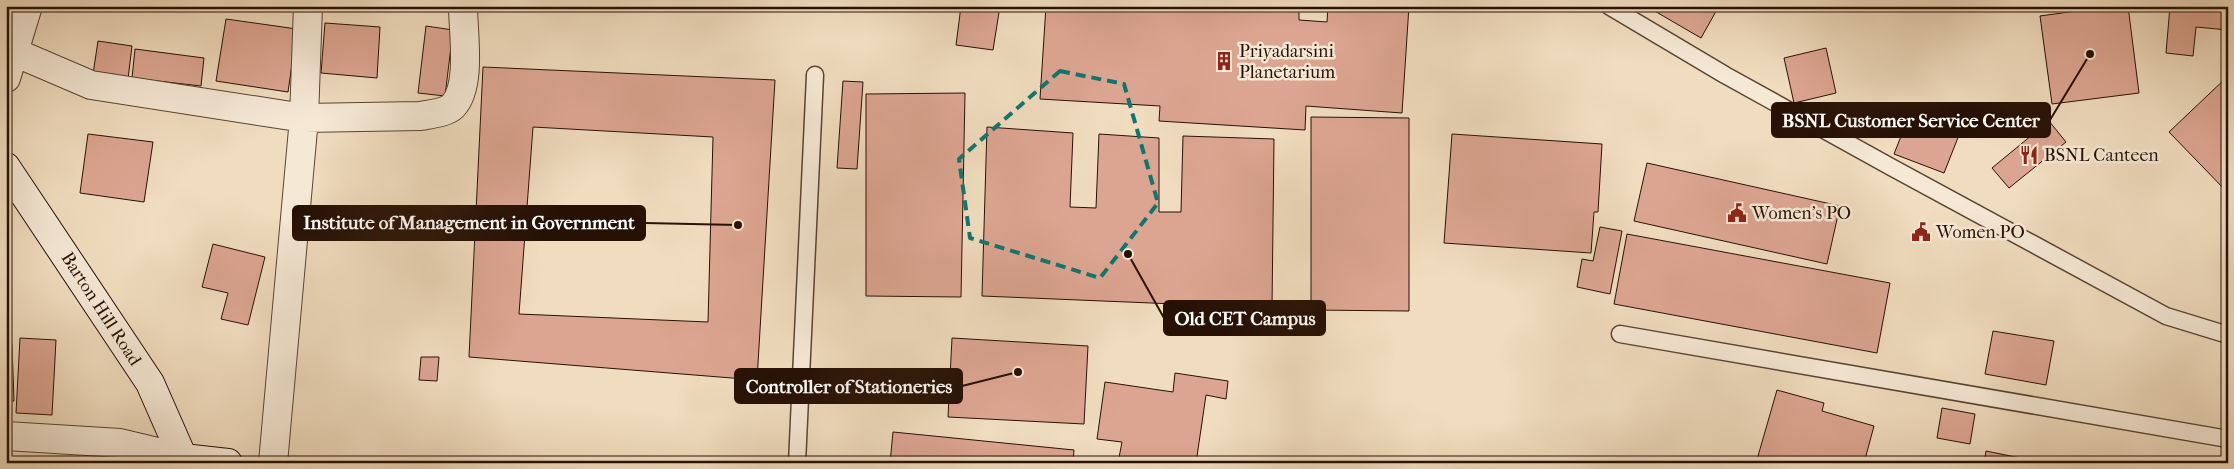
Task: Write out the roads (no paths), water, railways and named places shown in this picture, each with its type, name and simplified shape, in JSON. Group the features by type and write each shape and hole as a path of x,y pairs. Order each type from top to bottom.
{"street":[{"path":"6,78 28,6"},
{"path":"273,463 304,118 308,6"},
{"path":"14,52 91,85 304,118 420,116 452,107 461,94 465,77 463,6"},
{"name":"Barton Hill Road","path":"6,167 150,383 183,458"},
{"path":"6,436 120,443 183,458 228,463"}],"lane":[{"path":"1609,6 1683,51 1841,140 2166,316 2228,335"},
{"path":"798,463 815,75"},
{"path":"1620,334 2228,439"}],"place":[{"name":"BSNL Customer Service Center","path":"2090,54"},
{"name":"Priyadarsini Planetarium","path":"1224,61"},
{"name":"BSNL Canteen","path":"2029,155"},
{"name":"Women's PO","path":"1737,213"},
{"name":"Institute of Management in Government","path":"738,225"},
{"name":"Women PO","path":"1921,232"},
{"name":"Old CET Campus","path":"1128,254"},
{"name":"Controller of Stationeries","path":"1018,372"}]}
